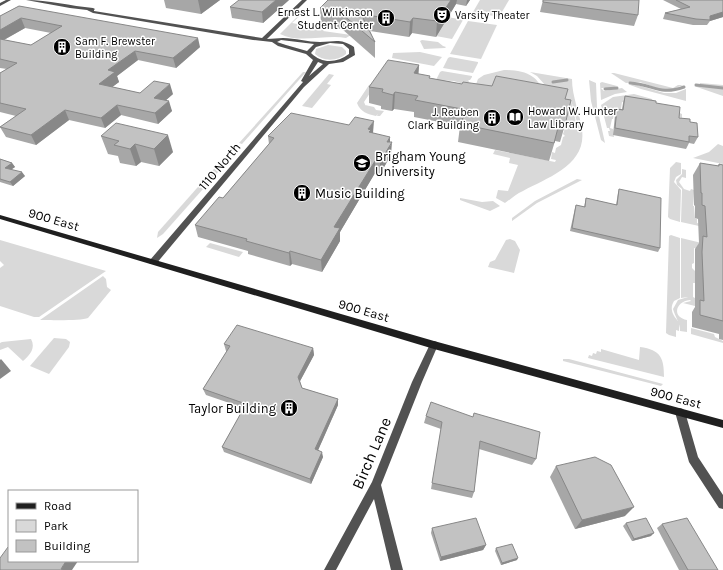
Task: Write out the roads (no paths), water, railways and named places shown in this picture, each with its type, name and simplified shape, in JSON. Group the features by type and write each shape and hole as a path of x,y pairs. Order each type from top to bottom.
{"main road":[{"name":"900 East","path":"0,217 434,345 723,424"}],"street":[{"path":"0,5 9,0"},
{"path":"28,0 89,9 93,12 273,42 276,45 301,50 308,53 316,60 328,62 342,61 352,55 352,48 337,42 319,43 281,40 273,42"},
{"path":"263,40 304,0"},
{"path":"308,53 313,46 319,43"},
{"path":"302,86 316,60"},
{"path":"302,86 328,62"},
{"name":"1110 North","path":"153,262 302,86"},
{"name":"Birch Lane","path":"330,570 376,486 434,345"},
{"path":"680,412 693,459 723,504"},
{"path":"376,486 397,570"}],"waterway":[{"path":"553,82 567,80"},
{"path":"630,83 662,90 684,87"},
{"path":"696,85 723,88"},
{"path":"605,89 617,88"}],"place":[{"name":"Varsity Theater","path":"442,15"},
{"name":"Ernest L. Wilkinson Student Center","path":"386,18"},
{"name":"Sam F. Brewster Building","path":"62,47"},
{"name":"Howard W. Hunter Law Library","path":"515,117"},
{"name":"J. Reuben Clark Building","path":"492,118"},
{"name":"Brigham Young University","path":"362,163"},
{"name":"Music Building","path":"302,193"},
{"name":"Taylor Building","path":"289,408"}]}
